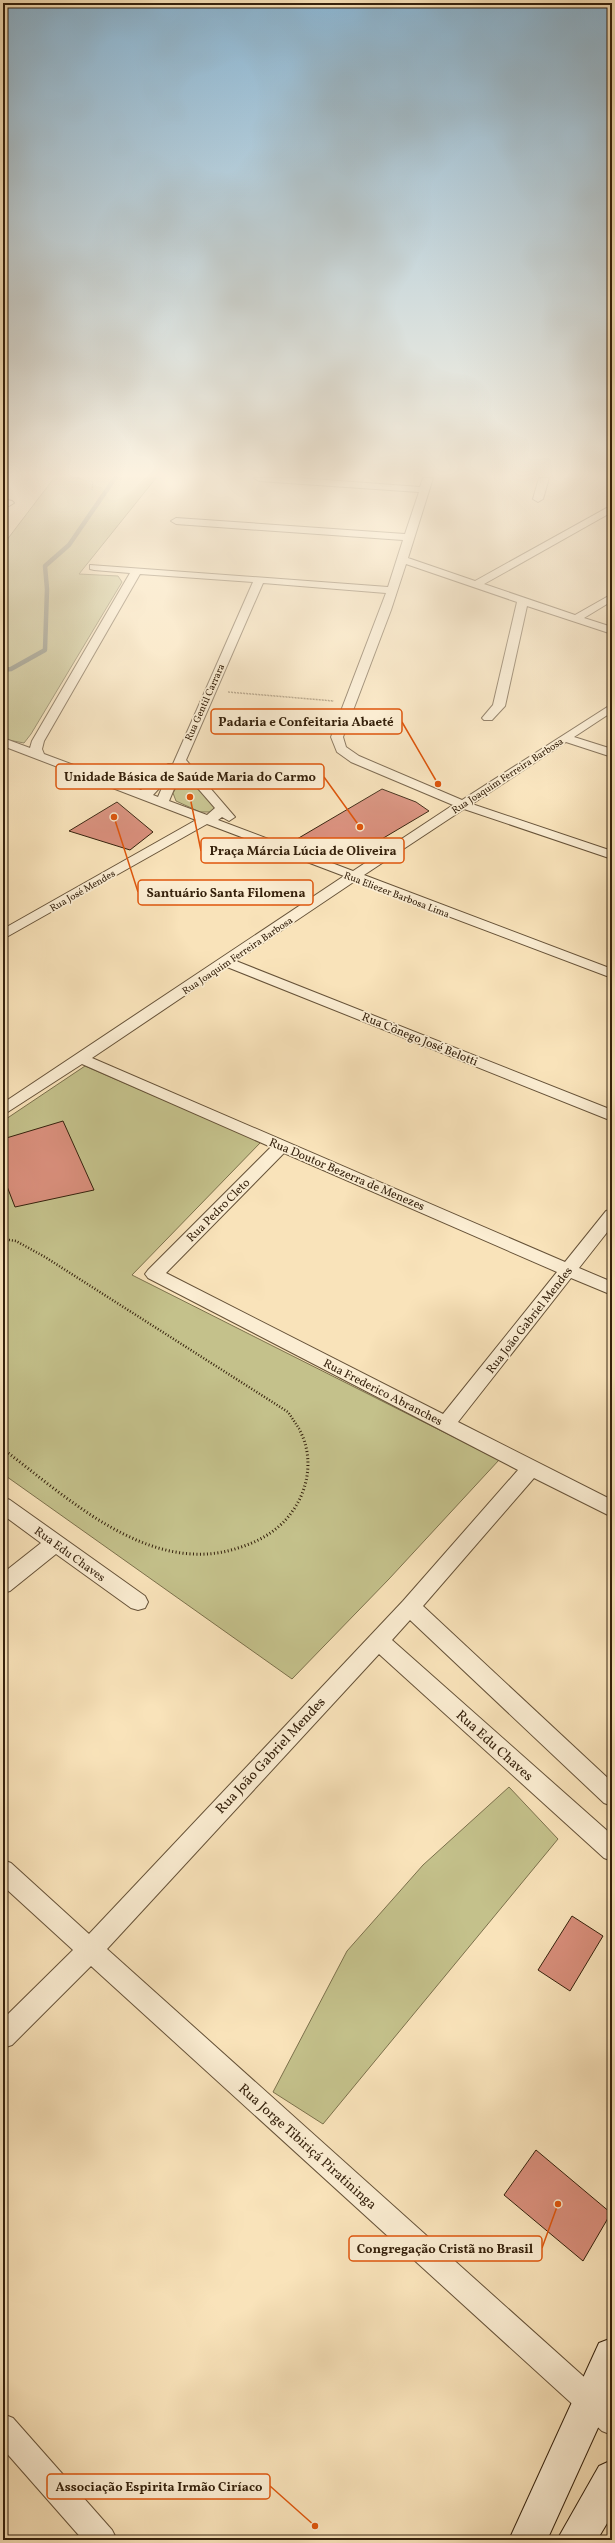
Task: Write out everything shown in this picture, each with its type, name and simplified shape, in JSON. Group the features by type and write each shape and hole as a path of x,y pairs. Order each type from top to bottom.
{"main road":[{"path":"528,2540 601,2411 612,2356"},
{"path":"576,2540 612,2479"}],"street":[{"path":"40,757 36,749 38,741 122,597"},
{"name":"Rua Gentil Carrara","path":"161,804 179,759 251,597"},
{"path":"389,597 337,737 342,749 355,759 461,804 612,855"},
{"path":"510,597 612,632"},
{"path":"575,619 612,597"},
{"path":"488,718 499,706 523,601"},
{"name":"Rua Joaquim Ferreira Barbosa","path":"3,1110 82,1059 461,804 612,707"},
{"path":"564,738 612,753"},
{"name":"Rua Eliezer Barbosa Lima","path":"3,742 205,821 612,974"},
{"path":"179,759 245,836"},
{"name":"Rua Gentil Carrara","path":"140,795 148,792 179,759"},
{"name":"Rua José Mendes","path":"3,935 216,816 221,808"},
{"name":"Rua Cônego José Belotti","path":"227,962 612,1116"},
{"name":"Rua Doutor Bezerra de Menezes","path":"82,1059 612,1289"},
{"name":"Rua Pedro Cleto","path":"154,1274 281,1146"},
{"name":"Rua João Gabriel Mendes","path":"446,1424 612,1215"},
{"name":"Rua Frederico Abranches","path":"154,1274 612,1510"},
{"name":"Rua João Gabriel Mendes","path":"3,2036 90,1950 377,1640 410,1607 531,1468"},
{"name":"Rua Edu Chaves","path":"3,1505 54,1544 138,1602"},
{"path":"3,1585 54,1544"},
{"path":"410,1607 612,1796"},
{"name":"Rua Edu Chaves","path":"377,1640 612,1850"},
{"name":"Rua Jorge Tibiriçá Piratininga","path":"3,1870 601,2411"},
{"path":"3,2428 102,2540"}],"path":[{"path":"209,691 350,702"},
{"path":"3,1239 16,1241 45,1257 283,1409 301,1427 307,1444 308,1460 302,1495 293,1511 281,1525 260,1540 239,1551 210,1555 176,1553 150,1547 125,1536 3,1449"}],"shaded area":[{"path":"3,597 113,597 31,734 24,743 3,739"},
{"path":"183,782 192,783 215,807 213,812 200,812 176,801 173,793 178,785"},
{"path":"85,1066 261,1142 132,1275 499,1460 389,1579 292,1679 3,1474 3,1121"},
{"path":"509,1787 558,1839 323,2124 273,2092 347,1951 423,1865"}],"building":[{"path":"382,789 416,802 429,811 348,859 297,839"},
{"path":"117,802 153,832 130,850 69,831"},
{"path":"63,1121 94,1190 15,1207 3,1176 3,1139"},
{"path":"572,1916 603,1936 570,1991 538,1970"},
{"path":"536,2150 611,2213 583,2261 504,2195"}],"waterway":[{"path":"3,670 11,669 45,650 47,597"}],"place":[{"name":"Padaria e Confeitaria Abaeté","path":"438,784"},
{"name":"Praça Márcia Lúcia de Oliveira","path":"190,797"},
{"name":"Santuário Santa Filomena","path":"114,817"},
{"name":"Unidade Básica de Saúde Maria do Carmo","path":"360,827"},
{"name":"Congregação Cristã no Brasil","path":"558,2204"},
{"name":"Associação Espirita Irmão Ciríaco","path":"315,2526"}]}
